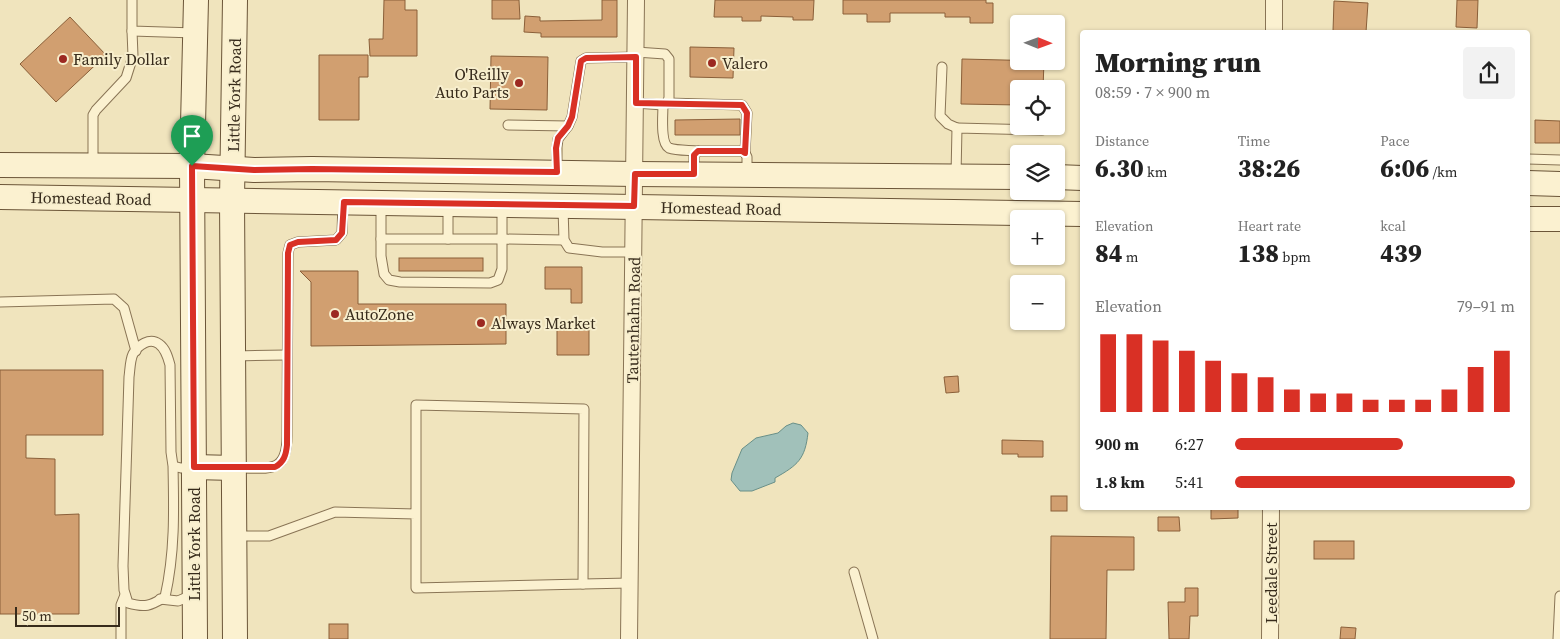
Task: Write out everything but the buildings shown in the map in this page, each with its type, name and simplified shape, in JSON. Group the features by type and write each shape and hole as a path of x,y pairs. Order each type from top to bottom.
{"main road":[{"name":"Little York Road","path":"195,639 195,594 184,466 193,200 192,166 196,0"},
{"name":"Little York Road","path":"235,0 232,200 235,639"},
{"name":"Homestead Road","path":"0,165 192,166 233,170 312,169 635,174 696,162 1010,177"},
{"path":"954,211 956,175"},
{"path":"1065,178 1080,178"},
{"path":"1530,183 1560,184"},
{"name":"Homestead Road","path":"0,197 1080,214"},
{"path":"1530,219 1560,219"},
{"path":"184,466 234,468"}],"street":[{"name":"Tautenhahn Road","path":"629,639 636,0"},
{"path":"1274,0 1274,30"},
{"name":"Leedale Street","path":"1270,639 1271,510"}],"lane":[{"path":"93,165 93,115 126,78 133,56 132,0"},
{"path":"132,31 195,33"},
{"path":"557,172 556,148 558,138 568,126 572,117 581,61 586,58 636,54 662,53 666,54 669,59 669,98 665,104 663,138 666,145 670,148 696,162"},
{"path":"942,67 940,116 948,124 957,128 1010,129"},
{"path":"636,103 742,105 747,113 746,163"},
{"path":"508,125 568,126"},
{"path":"956,175 957,128"},
{"path":"1530,159 1560,160"},
{"path":"234,468 275,467 281,464 284,459 287,445 286,355 289,248 290,245 298,242 336,240 342,233 344,202"},
{"path":"381,202 381,256 384,274 388,280 400,282 490,283 498,280 502,269 502,204"},
{"path":"448,204 448,239"},
{"path":"563,205 564,240 569,248 602,252 634,252"},
{"path":"381,239 564,240"},
{"path":"0,302 114,299 124,308 136,351"},
{"path":"149,341 159,344 167,354 170,365 171,452 184,466 165,597 152,605 139,606 128,603 124,533 128,386 133,355 141,344 149,341"},
{"path":"233,356 286,355"},
{"path":"583,584 584,409 416,406 416,588 630,583"},
{"path":"234,536 269,536 335,512 416,514"},
{"path":"854,572 873,639"},
{"path":"121,639 121,605 126,594"},
{"path":"160,599 178,601 195,594"},
{"path":"1558,639 1560,596"}],"water":[{"path":"793,423 801,425 808,433 805,449 799,460 795,465 775,478 775,482 752,491 740,491 731,480 742,449 756,438 778,433"}],"place":[{"name":"Family Dollar","path":"63,59"},
{"name":"Valero","path":"712,63"},
{"name":"O'Reilly Auto Parts","path":"519,83"},
{"name":"AutoZone","path":"335,314"},
{"name":"Always Market","path":"481,323"}],"route":[{"path":"636,57 636,103 742,105 747,113 745,153 742,151 698,151 694,155 694,174 635,174 634,206 344,202 342,233 336,240 298,242 290,245 289,248 286,355 287,445 284,459 281,464 275,467 194,467 192,166 233,170 557,172 556,148 558,138 568,126 572,117 581,61 586,58 636,57"}]}
